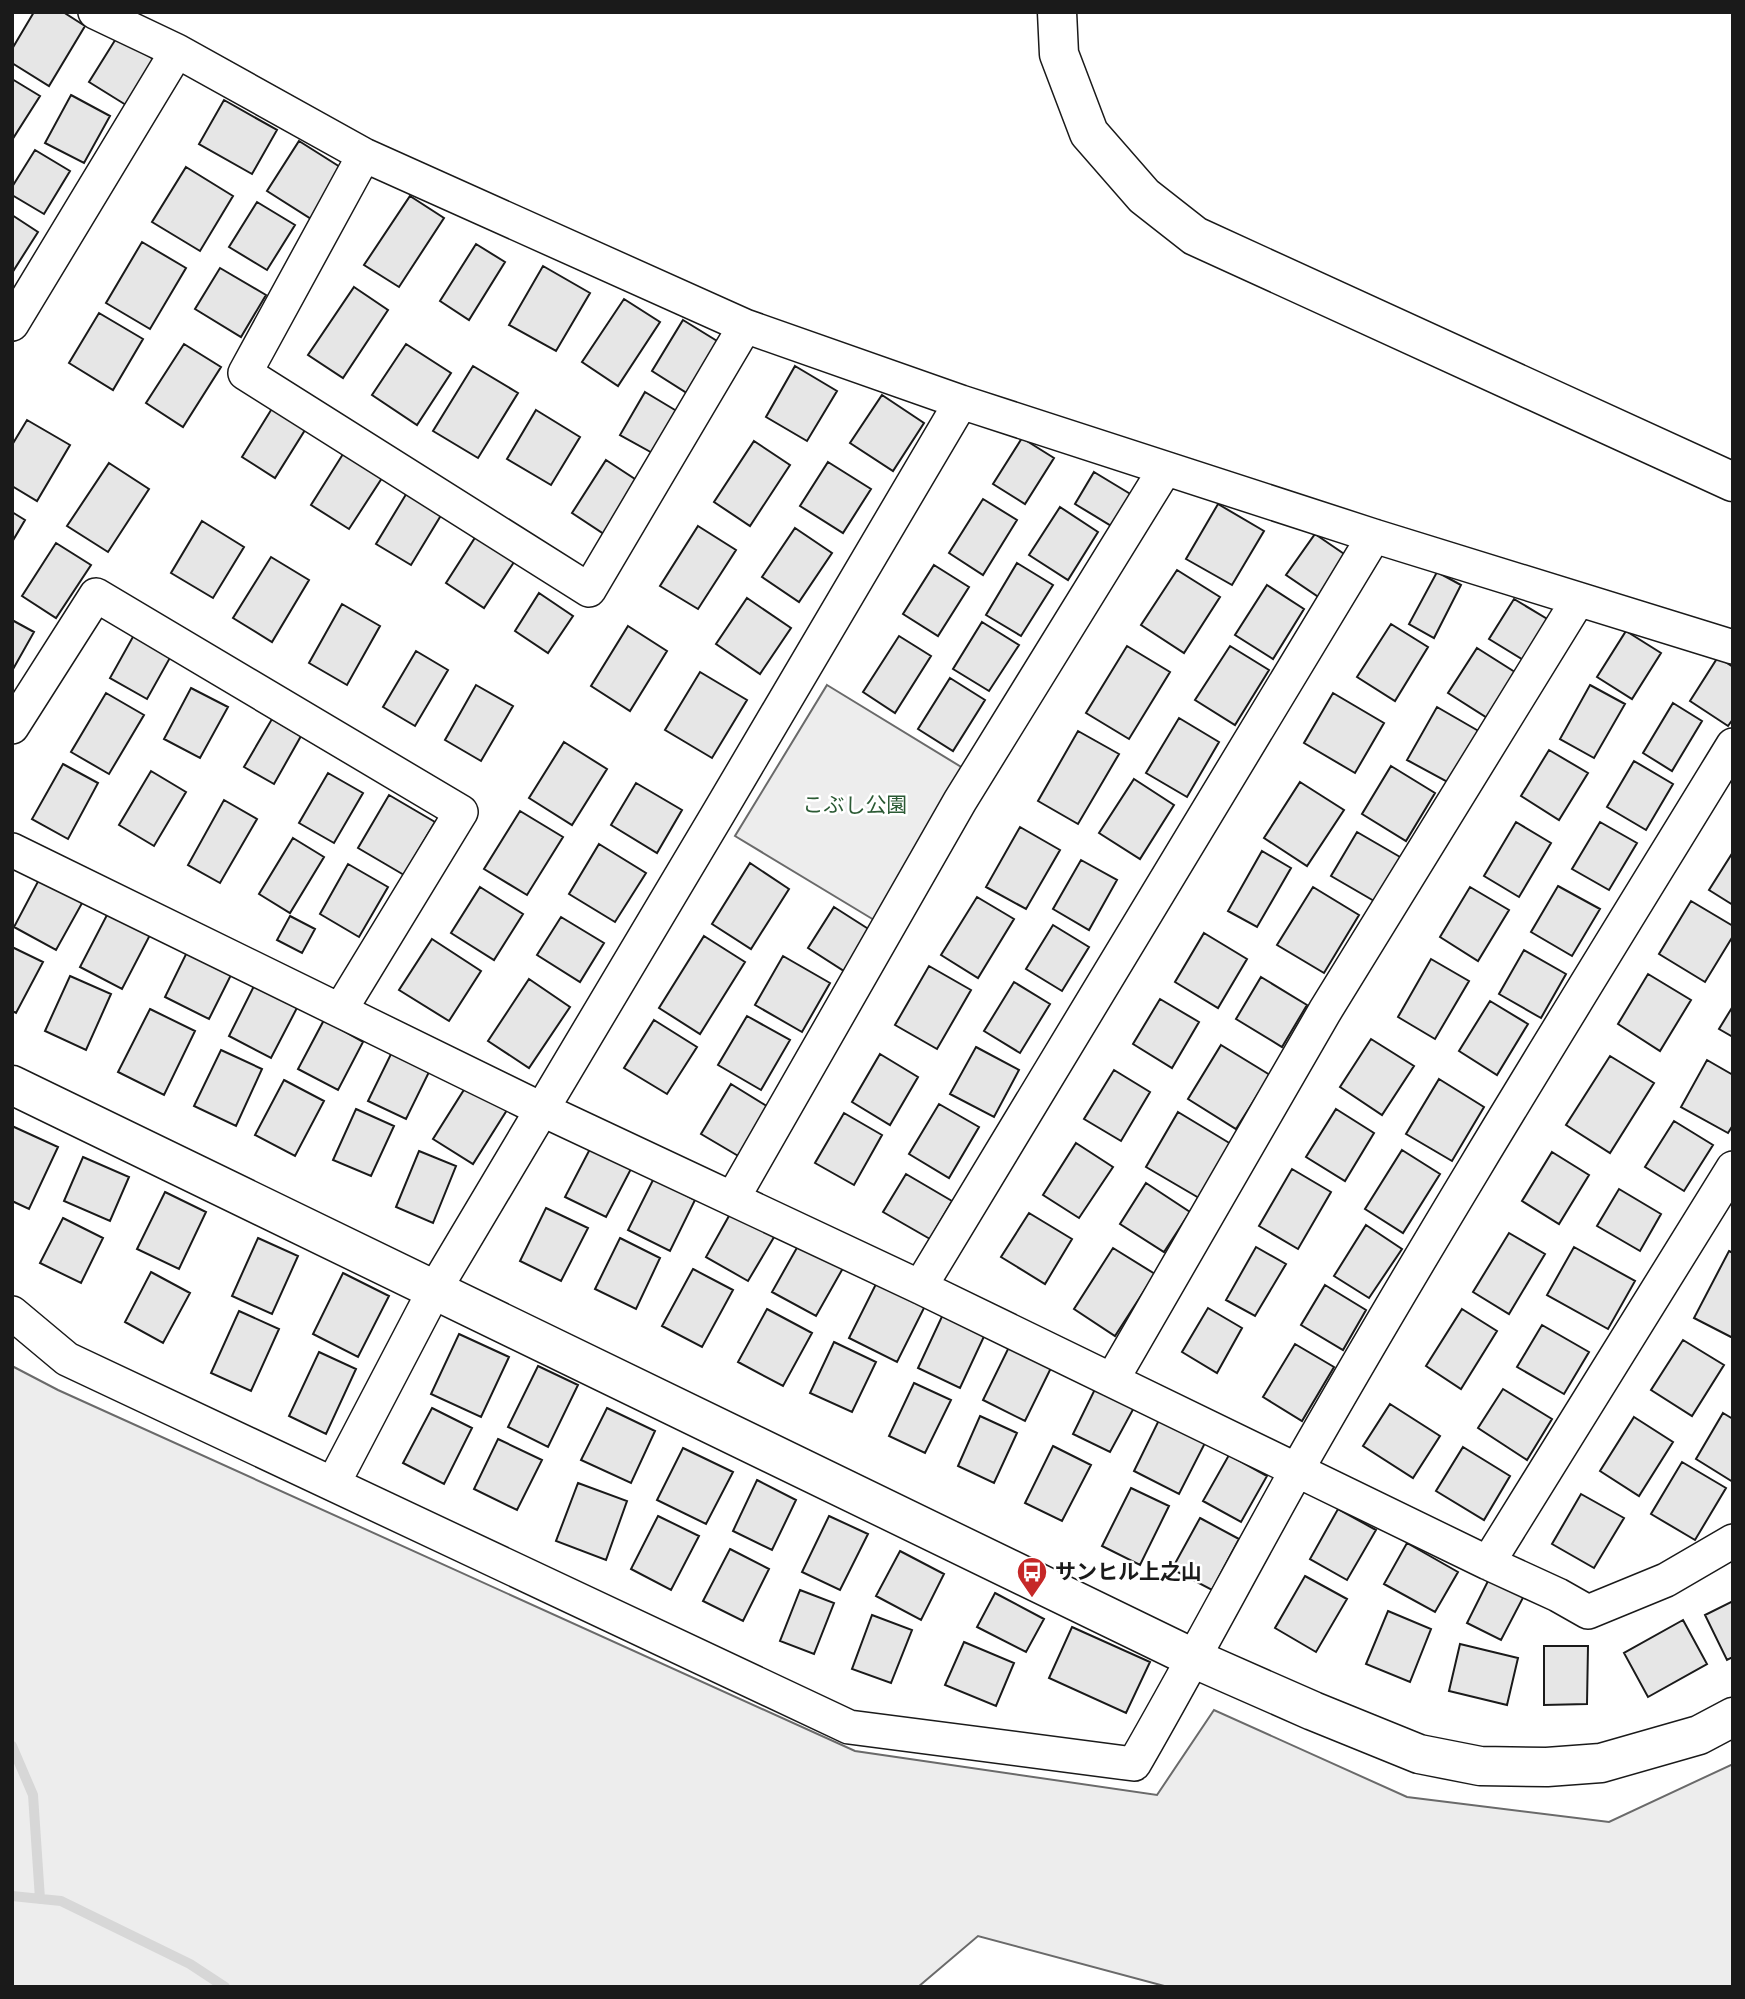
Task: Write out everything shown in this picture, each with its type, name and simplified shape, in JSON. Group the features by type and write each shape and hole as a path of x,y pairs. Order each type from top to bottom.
{"street":[{"path":"95,12 177,51 364,155 745,326 961,402 1374,537 1733,647"},
{"path":"1057,12 1059,54 1089,133 1144,196 1195,236 1733,482"},
{"path":"12,324 177,51"},
{"path":"364,155 245,373 589,590 745,326"},
{"path":"333,1484 435,1289 961,402"},
{"path":"733,1198 960,801 1165,469"},
{"path":"920,1287 1374,537"},
{"path":"12,727 96,595 461,812 341,1009"},
{"path":"1112,1380 1325,1011 1578,600"},
{"path":"12,1313 67,1360 849,1727 1134,1764 1298,1469 1502,1121 1733,745"},
{"path":"12,850 541,1109 920,1287 1558,1595 1588,1612 1666,1580 1733,1541"},
{"path":"12,1085 1195,1658 1312,1711 1419,1754 1480,1766 1546,1767 1601,1763 1699,1735 1733,1717"},
{"path":"1488,1563 1733,1168"}],"shaded area":[{"name":"こぶし公園","path":"827,685 976,776 884,926 735,836"},
{"path":"12,1366 58,1390 855,1751 1157,1795 1214,1710 1407,1797 1609,1822 1733,1764 1733,1987 1168,1987 978,1936 918,1987 12,1987"}],"building":[{"path":"34,12 63,12 85,26 49,86 12,63 12,49"},
{"path":"117,37 155,60 126,105 89,82"},
{"path":"12,79 40,96 12,140"},
{"path":"71,95 110,116 84,163 45,143"},
{"path":"224,100 277,130 252,174 199,144"},
{"path":"299,141 348,172 316,222 267,191"},
{"path":"35,150 70,171 44,214 12,195 12,187"},
{"path":"186,167 233,196 200,251 152,222"},
{"path":"410,196 444,218 399,287 364,265"},
{"path":"257,202 295,225 267,270 229,247"},
{"path":"12,215 38,232 12,273"},
{"path":"142,242 186,268 150,329 106,303"},
{"path":"476,244 505,262 469,320 440,301"},
{"path":"543,266 590,293 556,351 509,325"},
{"path":"220,268 266,295 241,337 195,309"},
{"path":"354,287 388,310 343,378 308,355"},
{"path":"624,299 660,322 618,386 582,362"},
{"path":"99,313 143,339 113,390 69,363"},
{"path":"683,320 722,344 690,395 652,371"},
{"path":"184,344 221,367 183,427 146,403"},
{"path":"406,344 451,373 417,425 372,395"},
{"path":"473,366 518,393 478,458 433,431"},
{"path":"795,366 837,391 807,441 766,417"},
{"path":"645,392 680,413 656,455 620,435"},
{"path":"882,395 924,423 893,471 850,443"},
{"path":"276,402 310,422 275,478 242,457"},
{"path":"536,410 580,437 551,485 507,459"},
{"path":"27,420 70,445 37,501 12,486 12,445"},
{"path":"1022,438 1054,458 1025,504 993,484"},
{"path":"754,441 790,465 750,526 714,502"},
{"path":"343,454 382,478 349,529 311,505"},
{"path":"606,460 638,481 604,534 572,513"},
{"path":"828,462 871,489 843,533 800,506"},
{"path":"109,463 149,489 108,552 67,526"},
{"path":"1094,472 1137,498 1118,530 1075,504"},
{"path":"408,491 443,512 411,565 376,544"},
{"path":"983,499 1017,520 983,575 949,553"},
{"path":"1218,504 1264,531 1232,585 1186,559"},
{"path":"1060,507 1098,532 1068,580 1029,555"},
{"path":"12,512 25,520 12,542"},
{"path":"202,521 244,547 213,598 171,573"},
{"path":"698,526 736,550 698,609 660,586"},
{"path":"795,528 832,553 799,602 762,577"},
{"path":"478,533 516,559 484,608 446,583"},
{"path":"1315,534 1350,558 1323,600 1286,575"},
{"path":"56,543 91,565 56,618 22,596"},
{"path":"271,557 309,580 272,642 233,618"},
{"path":"1017,563 1053,585 1021,636 986,615"},
{"path":"934,565 969,587 938,636 903,614"},
{"path":"1177,570 1220,597 1184,653 1141,625"},
{"path":"1437,572 1461,585 1434,638 1409,624"},
{"path":"1267,585 1304,609 1273,659 1235,635"},
{"path":"539,593 573,616 548,653 515,631"},
{"path":"747,598 791,628 760,674 716,644"},
{"path":"1514,599 1554,623 1530,664 1489,639"},
{"path":"342,604 380,626 347,685 309,663"},
{"path":"12,620 34,632 12,671"},
{"path":"982,622 1019,645 989,691 953,669"},
{"path":"1391,624 1428,647 1395,701 1357,677"},
{"path":"139,626 176,647 147,699 110,678"},
{"path":"628,626 667,651 630,711 591,686"},
{"path":"1626,631 1661,653 1632,699 1597,677"},
{"path":"899,636 931,656 895,713 863,692"},
{"path":"1127,646 1170,672 1129,739 1086,713"},
{"path":"1230,646 1269,670 1235,725 1195,700"},
{"path":"1477,648 1518,674 1489,719 1448,693"},
{"path":"416,651 448,670 415,726 383,707"},
{"path":"1718,657 1733,667 1733,719 1728,726 1690,701"},
{"path":"700,672 747,700 712,758 665,730"},
{"path":"950,678 985,700 953,751 918,729"},
{"path":"476,685 513,706 481,761 445,740"},
{"path":"1590,685 1625,704 1594,758 1560,739"},
{"path":"191,688 228,707 200,758 164,739"},
{"path":"106,693 144,715 109,774 71,752"},
{"path":"1333,693 1384,723 1355,773 1304,743"},
{"path":"1673,703 1702,721 1672,771 1643,753"},
{"path":"1437,707 1482,733 1453,785 1407,760"},
{"path":"1179,718 1219,742 1187,797 1146,773"},
{"path":"272,719 301,736 274,784 244,767"},
{"path":"1078,731 1119,754 1078,824 1038,801"},
{"path":"564,742 607,769 572,825 529,798"},
{"path":"1549,750 1588,773 1559,820 1521,796"},
{"path":"1634,761 1673,784 1646,830 1607,807"},
{"path":"63,764 98,783 68,839 32,819"},
{"path":"1391,766 1435,793 1406,841 1362,814"},
{"path":"151,771 186,792 154,846 119,825"},
{"path":"328,773 363,793 334,843 299,823"},
{"path":"1134,779 1174,805 1140,859 1099,833"},
{"path":"1300,782 1344,810 1307,866 1264,838"},
{"path":"636,783 682,810 657,853 611,825"},
{"path":"389,795 435,822 404,875 358,848"},
{"path":"224,800 257,819 220,883 188,865"},
{"path":"520,811 563,837 527,895 484,869"},
{"path":"1516,822 1551,843 1519,897 1484,876"},
{"path":"1600,822 1637,843 1609,890 1572,869"},
{"path":"1020,827 1060,850 1026,909 986,887"},
{"path":"1357,832 1407,861 1381,905 1331,876"},
{"path":"293,838 324,857 290,913 259,894"},
{"path":"599,844 646,873 615,922 569,894"},
{"path":"1262,851 1291,868 1257,927 1228,911"},
{"path":"1733,852 1733,905 1709,890"},
{"path":"1081,860 1117,880 1089,930 1053,909"},
{"path":"750,863 789,889 751,949 712,924"},
{"path":"348,864 388,887 359,937 320,914"},
{"path":"43,872 86,896 56,950 14,927"},
{"path":"1558,886 1600,909 1572,956 1531,932"},
{"path":"480,887 523,914 494,960 451,933"},
{"path":"1313,887 1359,915 1324,973 1277,945"},
{"path":"1470,887 1509,910 1478,961 1440,937"},
{"path":"977,897 1014,919 978,978 941,955"},
{"path":"1691,901 1733,926 1733,936 1705,982 1659,954"},
{"path":"834,907 870,930 844,971 808,948"},
{"path":"108,913 150,935 122,989 80,967"},
{"path":"290,916 315,929 302,953 277,940"},
{"path":"561,917 604,943 580,982 537,955"},
{"path":"1053,925 1089,947 1062,991 1026,969"},
{"path":"1204,933 1247,959 1218,1008 1175,982"},
{"path":"704,936 745,962 700,1034 659,1008"},
{"path":"432,939 481,971 449,1021 399,990"},
{"path":"190,946 234,969 209,1019 165,997"},
{"path":"12,947 43,962 16,1013 12,1011"},
{"path":"1524,950 1566,974 1541,1018 1499,994"},
{"path":"783,956 830,983 802,1032 755,1005"},
{"path":"1431,959 1469,981 1435,1039 1398,1017"},
{"path":"929,966 971,990 937,1049 895,1025"},
{"path":"1648,974 1691,1000 1660,1051 1618,1024"},
{"path":"70,976 111,994 86,1050 45,1031"},
{"path":"1261,977 1307,1005 1282,1047 1236,1019"},
{"path":"529,979 570,1007 529,1068 488,1041"},
{"path":"256,982 299,1004 271,1058 229,1036"},
{"path":"1014,982 1050,1004 1020,1053 984,1031"},
{"path":"1160,999 1199,1022 1172,1068 1133,1044"},
{"path":"1490,1001 1528,1024 1497,1075 1459,1051"},
{"path":"1733,1006 1733,1037 1719,1029"},
{"path":"150,1009 195,1031 164,1095 118,1072"},
{"path":"747,1016 790,1040 761,1090 718,1065"},
{"path":"324,1020 363,1042 338,1090 298,1069"},
{"path":"654,1020 697,1047 667,1094 624,1068"},
{"path":"1371,1039 1414,1066 1382,1115 1340,1087"},
{"path":"1221,1045 1270,1075 1236,1129 1188,1099"},
{"path":"976,1047 1019,1070 994,1117 950,1094"},
{"path":"221,1050 262,1069 236,1126 194,1106"},
{"path":"392,1052 430,1070 406,1119 368,1101"},
{"path":"880,1054 918,1077 890,1125 852,1102"},
{"path":"1610,1056 1654,1083 1610,1153 1566,1125"},
{"path":"1707,1060 1733,1075 1733,1125 1728,1133 1681,1107"},
{"path":"1114,1070 1150,1092 1121,1141 1084,1119"},
{"path":"1439,1079 1484,1107 1452,1161 1406,1134"},
{"path":"284,1080 324,1101 295,1156 255,1135"},
{"path":"731,1084 770,1108 740,1157 701,1134"},
{"path":"467,1085 507,1110 473,1164 433,1139"},
{"path":"939,1104 979,1127 949,1178 909,1154"},
{"path":"356,1109 394,1126 371,1176 333,1160"},
{"path":"1336,1109 1374,1133 1345,1181 1306,1157"},
{"path":"1178,1112 1231,1144 1199,1198 1146,1167"},
{"path":"844,1113 882,1135 854,1185 815,1163"},
{"path":"1674,1121 1713,1145 1684,1191 1645,1167"},
{"path":"12,1126 58,1147 29,1209 12,1201"},
{"path":"1076,1143 1113,1167 1079,1218 1043,1195"},
{"path":"591,1147 632,1167 606,1217 565,1197"},
{"path":"1402,1150 1440,1174 1403,1233 1365,1209"},
{"path":"419,1151 456,1166 433,1223 396,1207"},
{"path":"1552,1152 1589,1175 1559,1224 1522,1201"},
{"path":"83,1157 129,1177 110,1221 64,1201"},
{"path":"1292,1169 1331,1192 1298,1249 1259,1226"},
{"path":"906,1174 952,1201 930,1239 883,1212"},
{"path":"654,1178 695,1200 670,1251 628,1230"},
{"path":"1146,1183 1190,1212 1164,1252 1120,1224"},
{"path":"1619,1189 1661,1214 1640,1251 1597,1226"},
{"path":"165,1192 206,1212 179,1269 137,1249"},
{"path":"734,1207 777,1232 748,1281 706,1257"},
{"path":"546,1208 588,1228 561,1281 520,1261"},
{"path":"1029,1213 1072,1239 1045,1284 1001,1257"},
{"path":"63,1218 103,1238 81,1283 40,1263"},
{"path":"1366,1225 1402,1249 1369,1298 1334,1276"},
{"path":"1509,1233 1545,1254 1509,1314 1473,1292"},
{"path":"803,1237 847,1261 816,1316 772,1292"},
{"path":"258,1238 298,1256 272,1314 232,1296"},
{"path":"620,1238 660,1258 636,1309 595,1289"},
{"path":"1256,1247 1286,1264 1255,1316 1226,1300"},
{"path":"1574,1247 1635,1281 1608,1329 1547,1295"},
{"path":"1113,1248 1155,1274 1115,1336 1074,1309"},
{"path":"1729,1251 1733,1253 1733,1338 1694,1318"},
{"path":"693,1269 733,1290 702,1347 662,1326"},
{"path":"151,1272 190,1293 163,1343 125,1322"},
{"path":"343,1273 389,1296 358,1357 313,1334"},
{"path":"877,1282 925,1306 897,1362 849,1338"},
{"path":"1325,1285 1366,1310 1343,1350 1301,1325"},
{"path":"1208,1308 1242,1328 1217,1373 1182,1352"},
{"path":"767,1309 812,1333 783,1386 738,1362"},
{"path":"1462,1309 1497,1331 1461,1389 1426,1366"},
{"path":"945,1310 987,1330 960,1388 918,1368"},
{"path":"239,1311 279,1329 251,1391 211,1373"},
{"path":"1542,1325 1589,1352 1564,1394 1517,1367"},
{"path":"459,1334 509,1357 481,1417 431,1394"},
{"path":"1683,1340 1724,1365 1692,1416 1651,1390"},
{"path":"834,1342 876,1362 852,1412 810,1393"},
{"path":"1295,1344 1334,1367 1302,1421 1263,1397"},
{"path":"1009,1347 1051,1368 1025,1421 983,1400"},
{"path":"319,1352 356,1369 326,1434 289,1416"},
{"path":"538,1366 578,1385 548,1447 508,1427"},
{"path":"914,1383 951,1400 925,1453 889,1436"},
{"path":"1097,1385 1136,1404 1110,1452 1073,1434"},
{"path":"1503,1389 1552,1419 1527,1460 1478,1428"},
{"path":"1390,1404 1440,1436 1413,1478 1363,1446"},
{"path":"432,1408 472,1428 444,1484 403,1463"},
{"path":"607,1408 655,1431 631,1483 581,1460"},
{"path":"1723,1413 1733,1419 1733,1482 1696,1459"},
{"path":"980,1416 1017,1433 994,1483 958,1466"},
{"path":"1634,1417 1673,1442 1639,1496 1600,1471"},
{"path":"1159,1420 1205,1443 1179,1494 1134,1471"},
{"path":"498,1439 542,1460 517,1510 474,1489"},
{"path":"1053,1446 1091,1465 1062,1521 1025,1503"},
{"path":"1463,1447 1510,1476 1484,1520 1436,1491"},
{"path":"683,1448 733,1472 706,1524 657,1500"},
{"path":"1229,1455 1267,1476 1241,1522 1203,1501"},
{"path":"1682,1462 1726,1488 1695,1540 1651,1514"},
{"path":"757,1480 796,1500 772,1550 733,1531"},
{"path":"578,1483 627,1501 606,1560 556,1541"},
{"path":"1131,1488 1169,1506 1140,1565 1102,1546"},
{"path":"1581,1494 1624,1518 1594,1568 1552,1544"},
{"path":"1338,1509 1376,1530 1347,1580 1310,1559"},
{"path":"658,1516 699,1536 671,1590 631,1569"},
{"path":"829,1516 868,1534 840,1590 802,1572"},
{"path":"1200,1518 1239,1539 1212,1590 1172,1569"},
{"path":"1407,1543 1458,1572 1435,1612 1384,1584"},
{"path":"730,1549 769,1569 743,1621 703,1601"},
{"path":"900,1551 944,1574 921,1620 876,1596"},
{"path":"1493,1571 1528,1588 1501,1640 1467,1623"},
{"path":"1305,1576 1347,1599 1316,1652 1275,1628"},
{"path":"800,1590 834,1603 814,1654 780,1641"},
{"path":"995,1593 1044,1619 1026,1652 977,1627"},
{"path":"1733,1601 1733,1657 1727,1660 1705,1615"},
{"path":"1388,1611 1431,1629 1410,1682 1366,1664"},
{"path":"872,1615 912,1630 891,1683 852,1669"},
{"path":"1683,1620 1707,1664 1648,1697 1624,1653"},
{"path":"1072,1627 1150,1662 1126,1713 1049,1678"},
{"path":"964,1642 1014,1663 996,1706 945,1685"},
{"path":"1460,1644 1518,1658 1507,1705 1449,1691"},
{"path":"1544,1646 1588,1646 1587,1704 1544,1705"}],"waterway":[{"path":"12,1746 33,1795 40,1899"},
{"path":"12,1896 61,1901 190,1964 225,1987"}],"place":[{"name":"サンヒル上之山","path":"1032,1599"}]}
